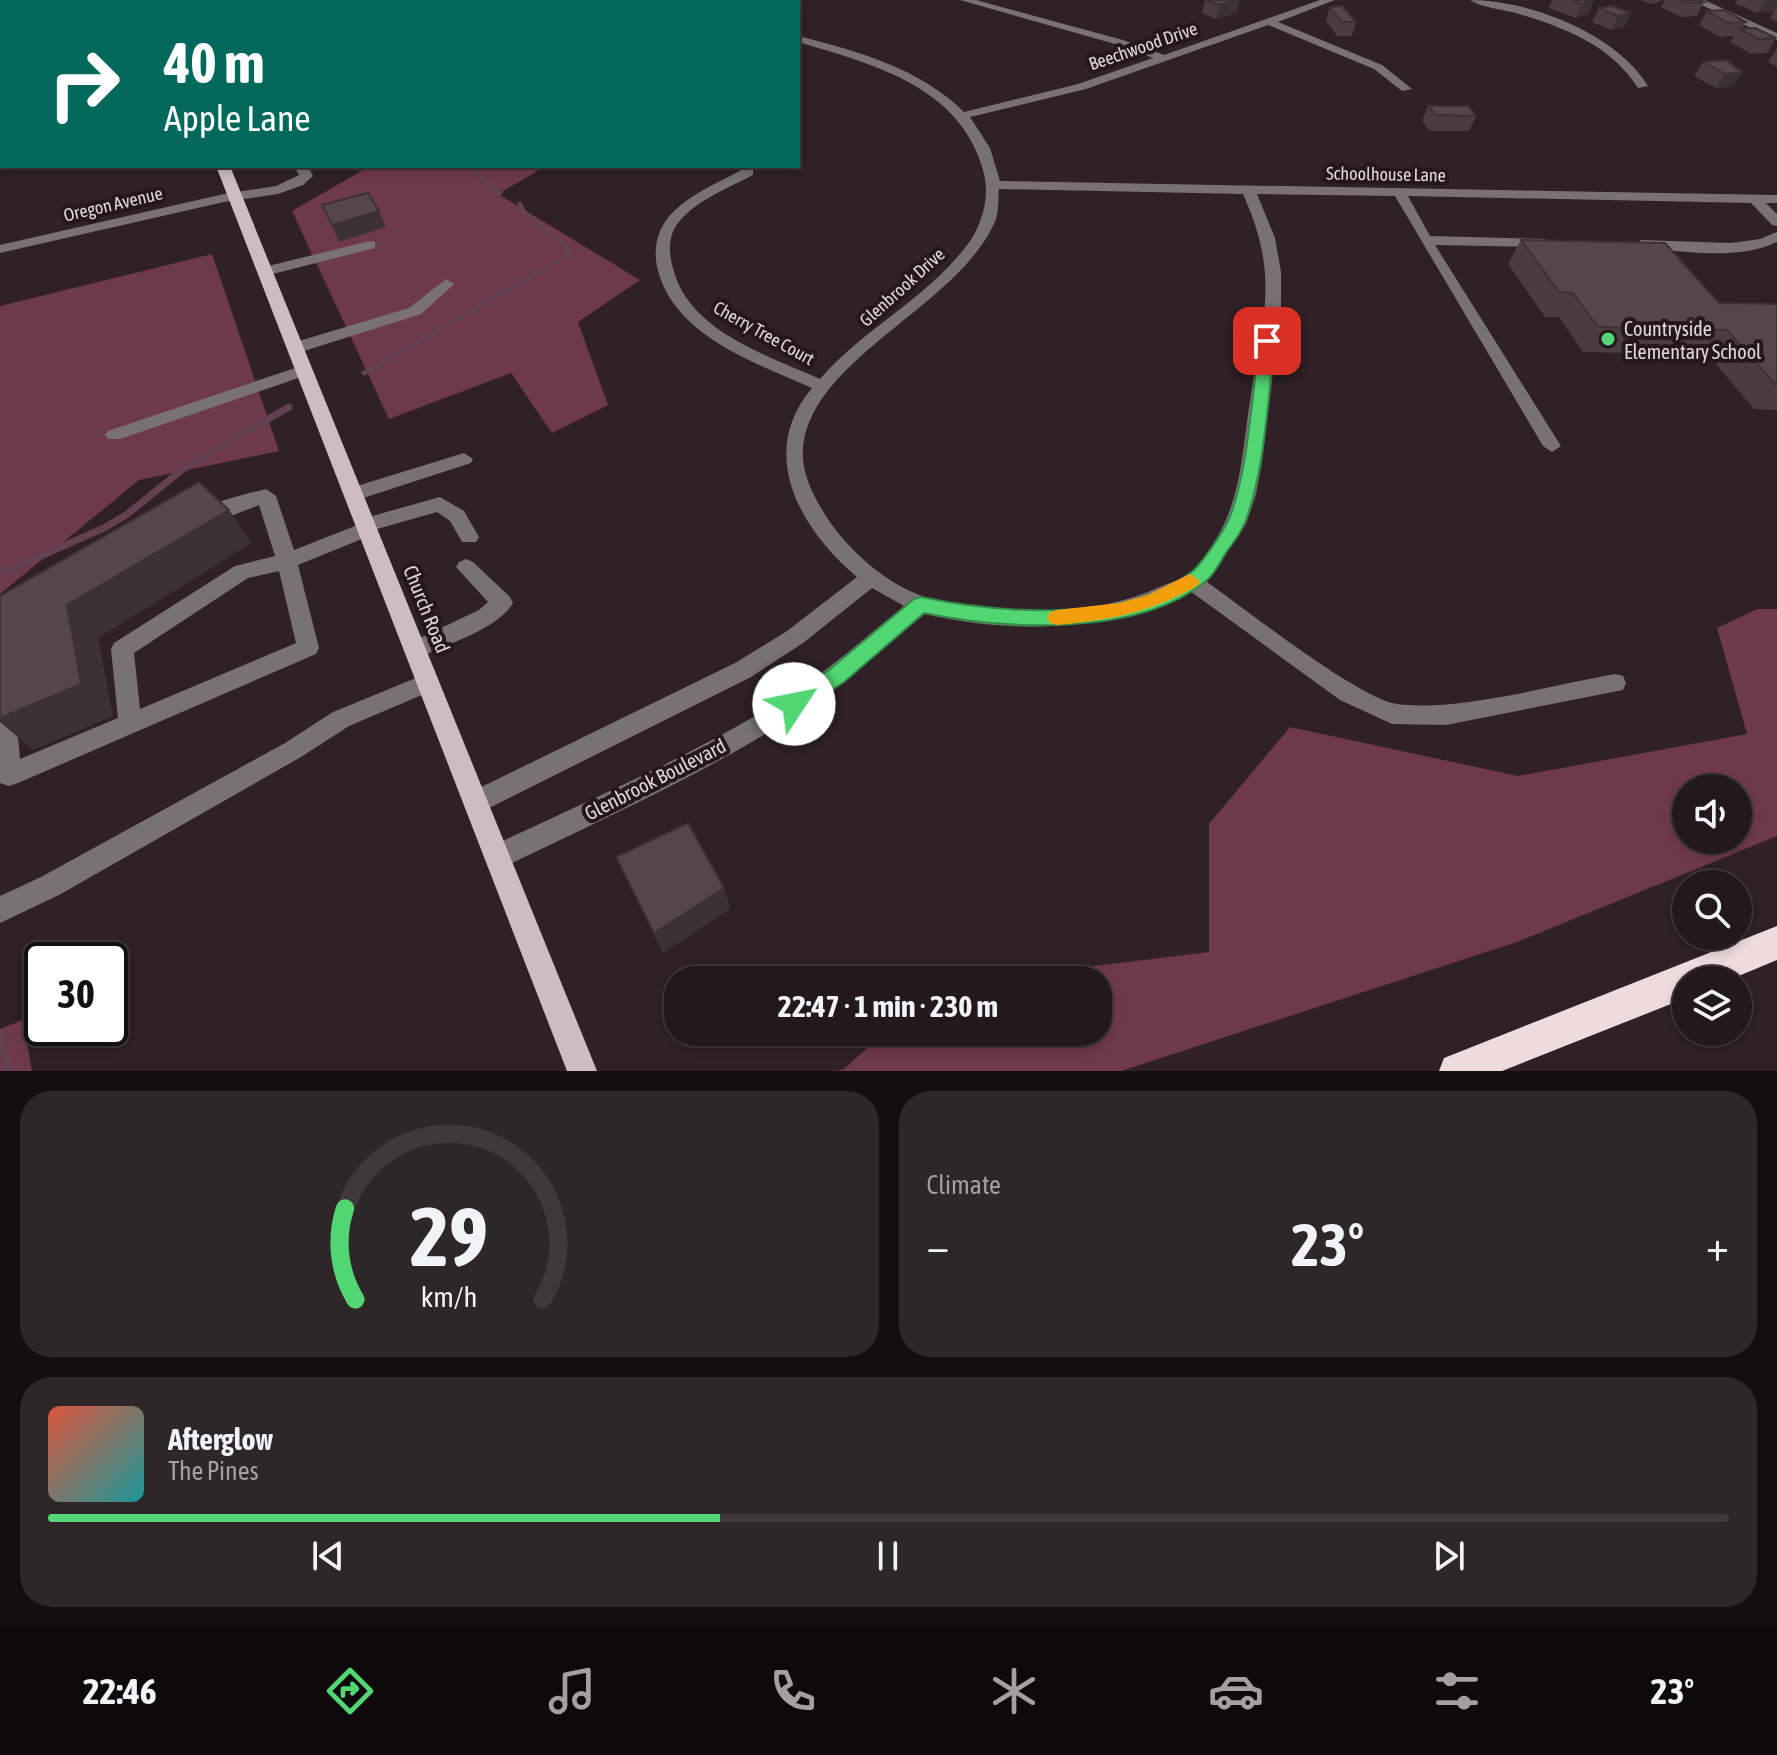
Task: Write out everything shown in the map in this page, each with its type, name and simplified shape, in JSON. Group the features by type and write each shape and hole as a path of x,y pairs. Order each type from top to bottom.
{"highway":[{"path":"1723,966 1777,943"},
{"path":"1457,1071 1672,987"}],"main road":[{"name":"Church Road","path":"224,168 582,1071"}],"street":[{"path":"965,0 1119,42 1165,59"},
{"name":"Beechwood Drive","path":"965,115 1082,87 1330,0"},
{"path":"1475,0 1547,20 1587,38 1628,64 1642,86"},
{"path":"1696,0 1777,37"},
{"path":"1269,22 1378,67 1406,89"},
{"name":"Glenbrook Drive","path":"800,40 903,75 942,96 965,115 985,148 994,185 989,219 964,258 922,299 821,386 802,414 793,452 795,472 801,492 825,531 898,595 921,605 967,614 1042,620 1119,610 1154,601 1191,581"},
{"name":"Oregon Avenue","path":"0,249 235,195 276,189 306,176 302,168"},
{"name":"Cherry Tree Court","path":"748,172 691,204 671,223 662,254 670,285 680,306 729,341 821,386"},
{"name":"Schoolhouse Lane","path":"994,185 1777,199"},
{"path":"1248,190 1272,252 1273,280 1248,482 1236,523 1201,575 1191,581 1348,693 1392,714 1446,715 1615,683"},
{"path":"1399,192 1425,240 1552,446"},
{"path":"1755,199 1777,222"},
{"path":"1619,244 1743,246 1762,243 1777,236"},
{"path":"1425,240 1556,243"},
{"path":"265,271 370,245"},
{"path":"295,348 415,311 446,284"},
{"path":"114,435 304,370"},
{"path":"354,494 464,459"},
{"path":"0,656 9,775 308,648 287,561 266,496 216,512 189,528"},
{"path":"130,724 122,649 242,572 287,561 366,527 440,504 457,516 469,537"},
{"path":"415,650 487,616 502,603 466,567"},
{"path":"476,802 733,676 795,637 873,576"},
{"name":"Glenbrook Boulevard","path":"497,857 682,767 794,704 836,676 921,605"},
{"path":"0,910 50,886 293,750 341,719 428,682"}],"shaded area":[{"path":"367,168 543,168 498,194 640,280 578,322 608,405 552,433 511,373 389,419 292,211"},
{"path":"212,254 279,451 139,480 0,594 0,306"},
{"path":"1757,609 1777,609 1777,836 1752,846 1752,774 1672,774 1672,854 1733,854 1694,870 1672,870 1672,879 1517,942 1121,1071 836,1071 844,1069 869,1046 1112,1046 1112,966 1096,966 1209,952 1209,824 1290,727 1518,776 1747,734 1717,628"},
{"path":"23,1020 24,1046 28,1046 32,1071 0,1071 0,1029"}],"building":[{"path":"1205,0 1238,0 1219,5"},
{"path":"1571,0 1594,0 1582,4"},
{"path":"1681,0 1700,0 1704,2 1688,3"},
{"path":"1342,6 1356,22 1342,22 1330,7"},
{"path":"1612,6 1631,13 1618,16 1599,8"},
{"path":"1724,10 1746,22 1728,23 1707,11"},
{"path":"1755,28 1776,38 1759,39 1739,29"},
{"path":"1726,60 1742,72 1725,74 1703,62"},
{"path":"1428,106 1468,106 1476,116 1436,115"},
{"path":"368,193 379,211 332,225 322,205"},
{"path":"1521,240 1665,243 1719,303 1777,304 1777,384 1727,330 1598,327 1573,293 1559,292"},
{"path":"199,482 229,510 67,605 81,684 0,718 0,596"},
{"path":"688,823 724,888 654,933 616,857"}],"waterway":[{"path":"471,168 500,193"},
{"path":"364,373 568,255 570,251 565,245 524,213 520,204"},
{"path":"0,574 104,528 126,515 187,466 289,407"},
{"path":"0,1035 9,1071"}],"slow traffic":[{"path":"1057,618 1119,610 1154,601 1190,581"}],"place":[{"name":"Countryside Elementary School","path":"1608,339"}],"route":[{"path":"794,704 836,676 921,605 967,614 1042,620 1119,610 1154,601 1201,575 1236,523 1248,482 1267,341"}]}
